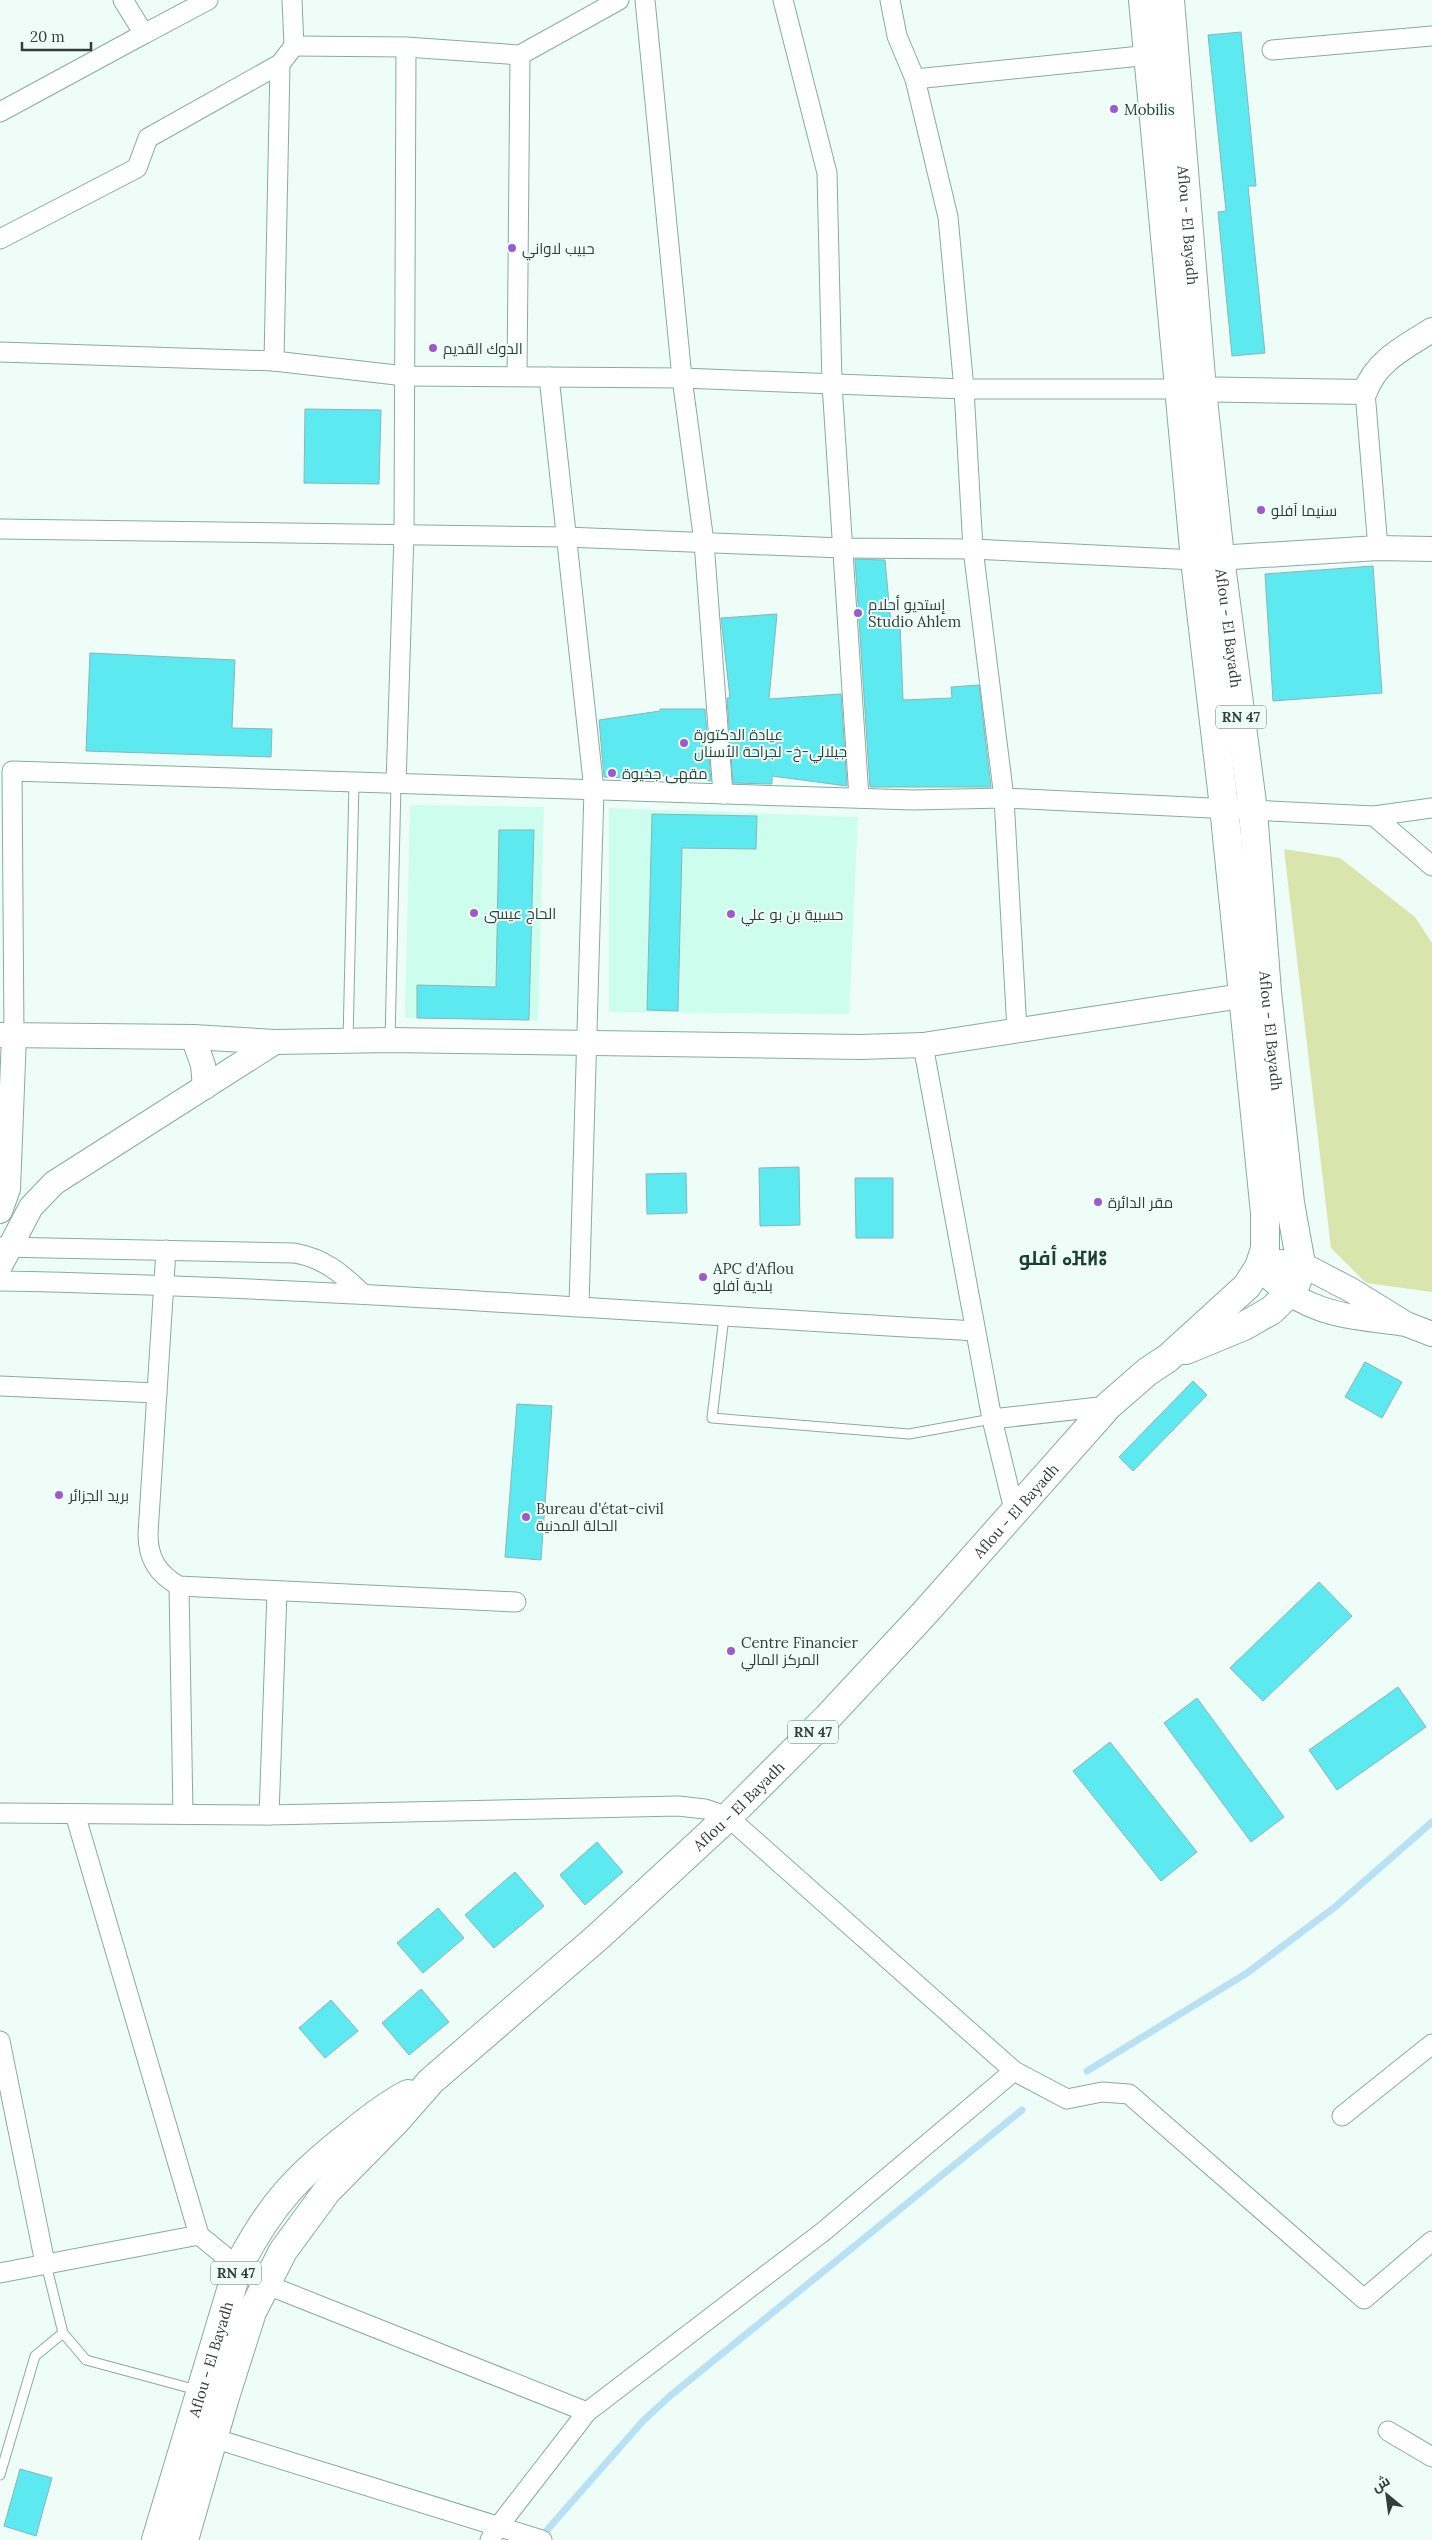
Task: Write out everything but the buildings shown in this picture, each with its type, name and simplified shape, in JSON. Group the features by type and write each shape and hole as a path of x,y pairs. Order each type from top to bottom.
{"main road":[{"name":"Aflou - El Bayadh","path":"1143,0 1161,54 1207,558 1224,807 1301,1264 1299,1276 1289,1295 1259,1319 1168,1358"},
{"name":"Aflou - El Bayadh","path":"1161,54 1170,0"},
{"name":"Aflou - El Bayadh","path":"156,2540 212,2393 241,2341 265,2284 298,2228 327,2191 394,2123 431,2081 600,1936 728,1817 827,1718 922,1616 1108,1406 1147,1372 1168,1358 1247,1286 1259,1267 1265,1249 1266,1230 1254,994 1253,811 1207,558"},
{"name":"Aflou - El Bayadh","path":"184,2540 212,2438 212,2393 238,2267 261,2224 278,2200 304,2172 391,2103 431,2081"}],"street":[{"path":"124,0 144,34"},
{"path":"0,112 208,0"},
{"path":"0,239 137,168 148,138 280,64 294,46 292,0"},
{"path":"294,46 406,47 520,54 619,0"},
{"path":"645,0 682,378 704,542 723,794"},
{"path":"783,0 827,173 832,384 859,798"},
{"path":"890,0 897,36 915,79 948,217 964,389 973,549 1004,798 1017,1030"},
{"path":"1272,50 1432,36"},
{"path":"396,784 404,534 406,47"},
{"path":"517,376 520,54"},
{"path":"915,79 1161,54"},
{"path":"274,361 280,64"},
{"path":"1378,548 1365,392 1369,381 1383,363 1432,330"},
{"path":"0,352 274,361 405,376 682,378 964,389 1365,392"},
{"path":"549,377 594,790 578,1306"},
{"path":"0,529 566,537 842,548 973,549 1207,558 1378,548 1432,549"},
{"path":"0,1211 8,1189 6,771 859,798 1004,798 1224,807 1253,811 1374,816 1432,808"},
{"path":"1374,816 1432,866"},
{"path":"7,1035 193,1038 276,1042 390,1040 850,1047 923,1045 1254,994"},
{"path":"193,1038 203,1064 205,1087"},
{"path":"3,1254 31,1207 54,1183 276,1042"},
{"path":"923,1045 992,1419 1014,1510"},
{"path":"3,1254 166,1250 305,1255 334,1267 363,1294"},
{"path":"166,1250 148,1547 158,1571 179,1586 516,1602"},
{"path":"1259,1267 1281,1262 1301,1264 1351,1290 1406,1324 1432,1334"},
{"path":"1259,1267 1289,1295 1331,1312 1406,1324"},
{"path":"0,1281 164,1284 363,1294 975,1331"},
{"path":"0,1386 157,1393"},
{"path":"992,1419 1108,1406"},
{"path":"179,1586 183,1814"},
{"path":"270,1815 277,1592"},
{"path":"0,1813 270,1815 678,1806 705,1809 728,1817 1014,2071 1067,2098 1102,2092 1129,2094 1364,2299 1432,2241"},
{"path":"75,1814 199,2234 238,2267 265,2284 587,2412"},
{"path":"0,2041 46,2263"},
{"path":"1342,2116 1432,2044"},
{"path":"499,2532 587,2412 824,2231 1014,2071"},
{"path":"0,2272 199,2234"},
{"path":"1388,2431 1432,2456"},
{"path":"212,2438 499,2532 542,2540"}],"lane":[{"path":"348,1042 354,782"},
{"path":"390,1040 396,784"},
{"path":"724,1317 712,1418 909,1434 992,1419"},
{"path":"46,2263 63,2333 86,2360 212,2393"},
{"path":"0,2475 35,2356 63,2333"}],"shaded area":[{"name":"الحاج عيسى","path":"410,805 544,807 538,1021 405,1018"},
{"name":"حسبية بن بو علي","path":"609,808 858,817 849,1014 609,1012"},
{"path":"1284,849 1340,858 1415,917 1432,943 1432,1292 1366,1283 1331,1248"}],"waterway":[{"path":"1087,2071 1247,1973 1335,1907 1432,1822"},
{"path":"540,2538 643,2421 670,2396 1022,2110"}],"place":[{"name":"Mobilis","path":"1114,109"},
{"name":"حبيب لاواني","path":"512,248"},
{"name":"الدوك القديم","path":"433,348"},
{"name":"سنيما آفلو","path":"1261,510"},
{"name":"إستديو أحلام Studio Ahlem","path":"858,613"},
{"name":"عيادة الدكتورة جيلالي-خ- لجراحة الأسنان","path":"684,743"},
{"name":"مقهى جخيوة","path":"612,773"},
{"name":"الحاج عيسى","path":"474,913"},
{"name":"حسبية بن بو علي","path":"731,914"},
{"name":"مقر الدائرة","path":"1098,1202"},
{"name":"APC d'Aflou بلدية آفلو","path":"703,1277"},
{"name":"بريد الجزائر","path":"59,1495"},
{"name":"Bureau d'état-civil الحالة المدنية","path":"526,1517"},
{"name":"Centre Financier المركز المالي","path":"731,1651"}],"district":[{"name":"أفلو ⴰⴼⵍⵓ","path":"1063,1257"}]}
